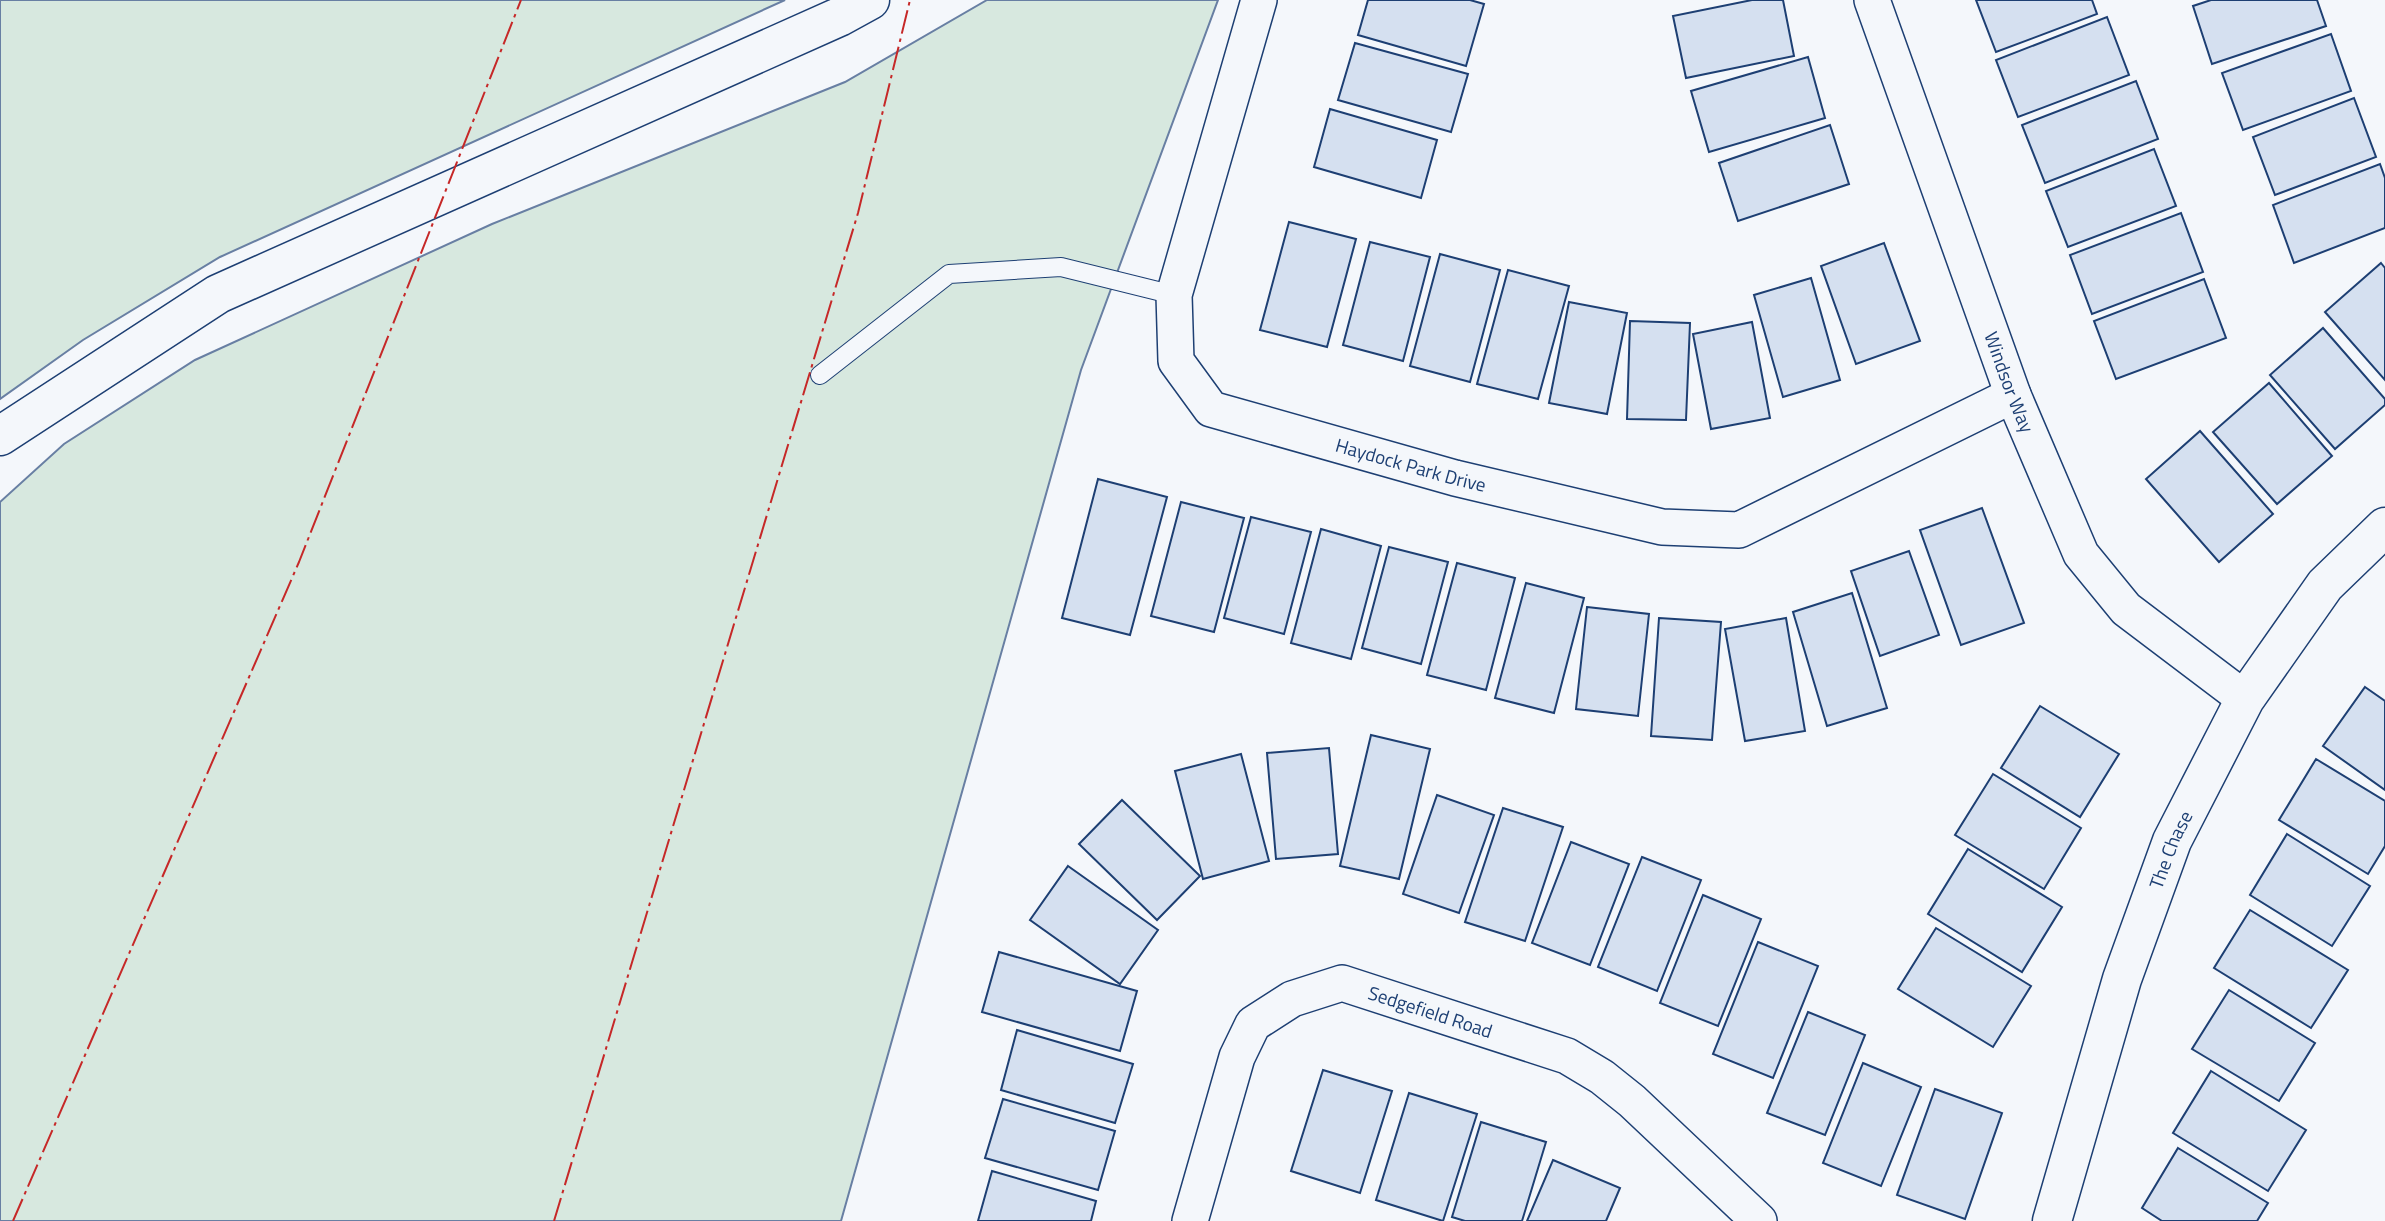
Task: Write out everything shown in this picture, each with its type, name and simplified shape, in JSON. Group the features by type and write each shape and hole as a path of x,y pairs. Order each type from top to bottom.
{"main road":[{"path":"0,436 218,294 839,18 870,0"},
{"name":"The Chase","path":"2052,1221 2122,979 2172,841 2245,699 2325,585 2385,527"}],"street":[{"name":"Haydock Park Drive","path":"1259,0 1174,295 1176,360 1211,409 1455,478 1662,527 1739,530 2013,394"},
{"name":"Windsor Way","path":"1872,0 2013,394 2081,554 2126,609 2245,699"},
{"name":"Sedgefield Road","path":"1190,1221 1237,1057 1253,1024 1292,999 1342,983 1566,1056 1602,1077 1632,1101 1759,1221"}],"lane":[{"path":"820,375 948,274 1061,267 1174,295"}],"shaded area":[{"path":"0,0 785,0 220,257 83,340 0,399"},
{"path":"987,0 1218,0 1081,370 841,1221 0,1221 0,502 64,444 195,360 492,224 845,82"}],"building":[{"path":"1368,0 1470,0 1484,4 1466,66 1358,35"},
{"path":"1752,0 1783,0 1794,56 1686,78 1673,16"},
{"path":"1976,0 2092,0 2097,14 1996,52"},
{"path":"2211,0 2317,0 2326,26 2212,64 2193,6"},
{"path":"2107,17 2129,75 2018,117 1996,60"},
{"path":"2331,34 2351,91 2243,130 2222,73"},
{"path":"1355,43 1468,74 1451,132 1338,100"},
{"path":"1808,57 1825,118 1709,152 1691,91"},
{"path":"2136,81 2158,139 2045,183 2022,125"},
{"path":"2354,98 2376,157 2275,195 2253,137"},
{"path":"1330,109 1437,140 1421,198 1314,167"},
{"path":"1830,125 1849,184 1738,221 1719,163"},
{"path":"2154,149 2176,206 2068,247 2046,191"},
{"path":"2380,164 2385,178 2385,228 2294,263 2273,205"},
{"path":"2181,213 2203,272 2092,314 2070,255"},
{"path":"1289,222 1356,239 1327,347 1260,330"},
{"path":"1370,242 1430,257 1403,361 1343,345"},
{"path":"1884,243 1920,341 1856,364 1821,266"},
{"path":"1440,254 1500,270 1470,382 1410,366"},
{"path":"2381,263 2385,268 2385,380 2325,312"},
{"path":"1508,270 1569,286 1538,399 1477,384"},
{"path":"1811,278 1840,380 1783,397 1754,295"},
{"path":"2204,279 2226,338 2116,379 2094,321"},
{"path":"1569,302 1627,313 1607,414 1549,403"},
{"path":"1630,321 1690,323 1686,420 1627,419"},
{"path":"1752,322 1770,418 1711,429 1693,334"},
{"path":"2323,328 2385,399 2385,405 2335,449 2270,375"},
{"path":"2269,383 2332,456 2277,504 2213,432"},
{"path":"2200,431 2273,514 2219,562 2146,479"},
{"path":"1098,479 1167,497 1130,635 1062,618"},
{"path":"1181,502 1244,518 1214,632 1151,616"},
{"path":"1982,508 2024,623 1961,645 1920,530"},
{"path":"1251,517 1311,532 1284,634 1224,618"},
{"path":"1321,529 1381,546 1351,659 1291,643"},
{"path":"1389,547 1448,562 1421,664 1362,648"},
{"path":"1909,551 1939,635 1880,656 1851,571"},
{"path":"1457,563 1515,578 1486,690 1427,675"},
{"path":"1526,583 1584,598 1554,713 1495,698"},
{"path":"1852,593 1887,708 1827,726 1793,612"},
{"path":"1587,607 1649,614 1638,716 1576,709"},
{"path":"1659,618 1721,622 1712,740 1651,736"},
{"path":"1786,618 1805,731 1745,741 1725,629"},
{"path":"2365,687 2385,701 2385,790 2323,746"},
{"path":"2040,706 2119,754 2080,817 2001,768"},
{"path":"1371,735 1430,749 1399,879 1340,866"},
{"path":"1329,748 1338,854 1276,859 1267,753"},
{"path":"1241,754 1269,861 1203,879 1175,771"},
{"path":"2316,759 2385,801 2385,846 2368,874 2279,820"},
{"path":"1993,774 2081,828 2044,889 1955,835"},
{"path":"1437,795 1494,815 1459,913 1403,894"},
{"path":"1122,800 1200,876 1157,920 1079,844"},
{"path":"1503,808 1563,827 1525,941 1465,922"},
{"path":"2287,834 2370,886 2332,946 2250,895"},
{"path":"1571,842 1629,864 1590,965 1532,943"},
{"path":"1968,849 2062,907 2022,972 1928,914"},
{"path":"1642,857 1701,880 1657,991 1598,967"},
{"path":"1068,866 1158,930 1120,984 1030,920"},
{"path":"1703,895 1761,919 1718,1026 1660,1003"},
{"path":"2250,910 2348,970 2311,1028 2214,968"},
{"path":"1936,928 2031,986 1993,1047 1898,989"},
{"path":"1758,942 1818,966 1773,1078 1713,1054"},
{"path":"999,952 1137,991 1120,1051 982,1012"},
{"path":"2229,990 2315,1043 2279,1101 2192,1049"},
{"path":"1808,1012 1865,1035 1825,1135 1767,1113"},
{"path":"1017,1030 1133,1064 1115,1123 1001,1090"},
{"path":"1863,1063 1921,1087 1881,1186 1823,1163"},
{"path":"1323,1070 1392,1091 1360,1193 1291,1171"},
{"path":"2211,1071 2306,1130 2268,1191 2173,1133"},
{"path":"1935,1089 2002,1113 1965,1219 1897,1195"},
{"path":"1409,1093 1477,1114 1443,1221 1376,1200"},
{"path":"1003,1099 1115,1131 1098,1190 985,1158"},
{"path":"1481,1122 1546,1142 1522,1221 1465,1221 1452,1217"},
{"path":"2178,1148 2268,1203 2257,1221 2162,1221 2142,1208"},
{"path":"1553,1160 1620,1188 1606,1221 1527,1221"},
{"path":"992,1171 1096,1201 1091,1221 978,1221"}],"power":[{"path":"13,1221 299,562 521,0"},
{"path":"554,1221 858,213 910,0"}]}
